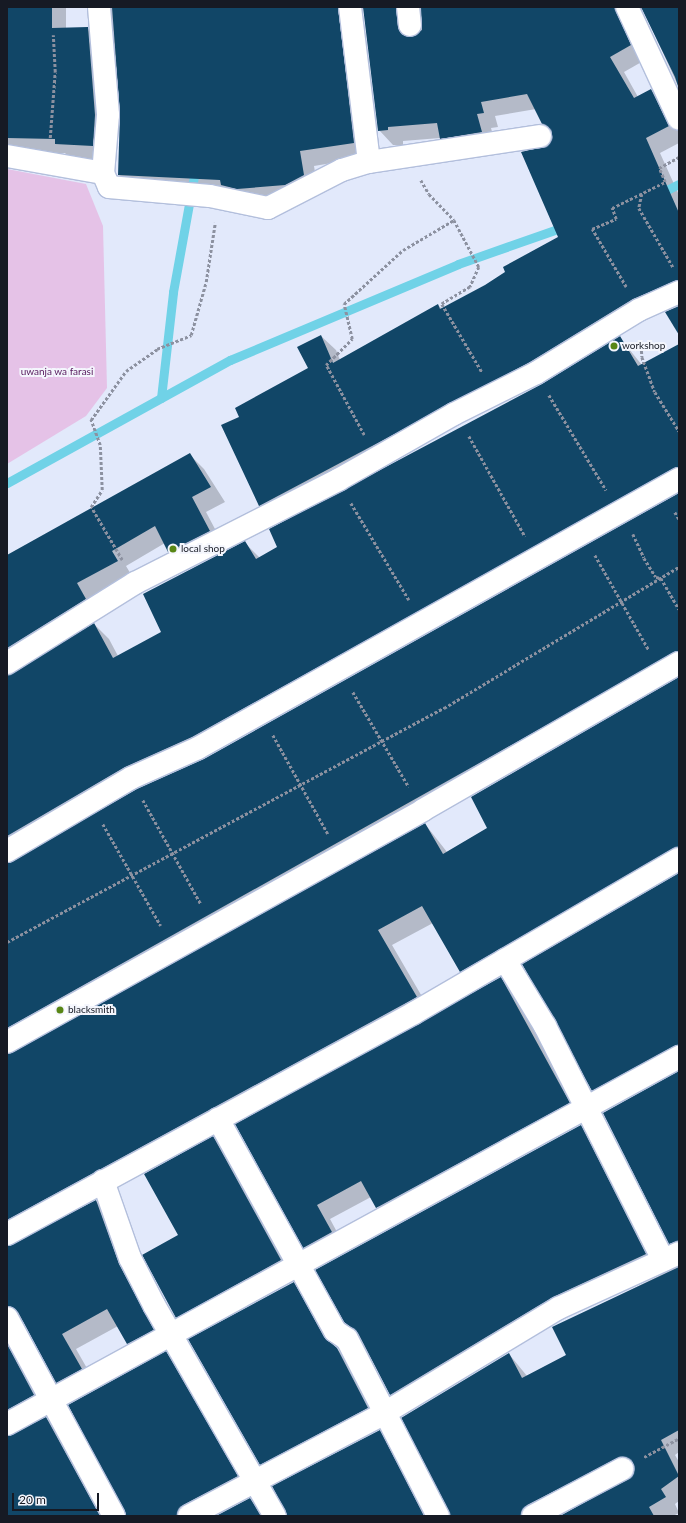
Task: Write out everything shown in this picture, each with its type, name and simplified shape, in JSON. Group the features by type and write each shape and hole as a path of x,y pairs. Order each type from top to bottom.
{"street":[{"path":"99,7 108,115 103,173 109,187 210,196 268,208 342,170 369,162 408,157 475,143 540,136"},
{"path":"350,7 369,162"},
{"path":"627,7 679,119"},
{"path":"7,156 103,173"},
{"path":"7,663 135,583 338,480 454,414 496,395 536,374 639,310 679,292"},
{"path":"7,851 131,778 198,748 540,557 581,532 679,479"},
{"path":"7,1042 216,927 670,668"},
{"path":"7,1234 218,1118 414,1013 679,859"},
{"path":"190,1516 383,1414 559,1308 671,1257 587,1108 545,1026 505,960"},
{"path":"7,1424 170,1333 302,1266 679,1056"},
{"path":"218,1118 302,1266 336,1331 347,1339 383,1414 438,1516"},
{"path":"103,1181 130,1258 170,1333 275,1516"},
{"path":"7,1318 114,1516"},
{"path":"533,1516 622,1469"}],"path":[{"path":"47,162 55,72 53,35"},
{"path":"408,157 429,194 454,220 473,250 479,267 470,287 442,304 496,395"},
{"path":"679,157 659,168 665,182 612,208 616,219 592,229 639,310 642,358 655,392 679,431"},
{"path":"643,193 638,204 674,270"},
{"path":"135,583 91,507 102,490 100,445 91,420 126,371 157,349 174,344 191,335 206,282 215,222 210,196"},
{"path":"378,458 326,365 352,339 348,316 344,304 403,250 454,220"},
{"path":"536,374 620,512 644,558 656,577 661,578 679,609"},
{"path":"454,414 489,467 526,540 540,557"},
{"path":"338,480 422,623"},
{"path":"581,532 623,602 670,668"},
{"path":"7,942 172,856 382,740 623,602 679,567"},
{"path":"340,669 423,810"},
{"path":"260,712 340,856"},
{"path":"131,778 172,856 216,927"},
{"path":"91,802 174,950"},
{"path":"622,1469 679,1438"}],"green space":[{"name":"uwanja wa farasi","path":"7,169 86,184 103,226 107,388 86,416 7,464"}],"building":[{"path":"7,7 52,7 52,28 88,27 95,115 93,146 55,144 55,139 7,138"},
{"path":"112,7 338,7 354,143 300,151 304,175 285,185 237,189 221,185 220,180 118,175 120,114"},
{"path":"363,7 396,7 400,32 411,37 422,30 421,7 615,7 631,45 610,57 634,98 651,89 669,126 646,138 679,213 679,280 633,299 530,362 259,506 221,425 239,417 235,408 308,368 297,347 321,335 333,363 438,304 440,309 485,285 505,272 503,267 558,237 521,152 547,146 552,135 542,124 527,94 481,102 484,113 477,114 482,132 440,139 437,123 388,127 388,130 378,131"},
{"path":"641,7 679,7 679,89 675,77"},
{"path":"679,306 679,335 665,312"},
{"path":"620,336 638,366 679,344 679,467 192,737 125,767 7,836 7,675 94,623 113,658 161,632 143,594 245,541 256,559 277,547 269,529 542,384"},
{"path":"190,453 211,487 192,497 210,531 168,552 155,526 112,551 118,561 77,583 86,599 7,648 7,555"},
{"path":"679,493 679,651 7,1028 7,863 137,789 204,759"},
{"path":"679,677 679,847 460,972 422,906 378,930 417,997 7,1220 7,1054 425,823 443,854 487,828 471,797"},
{"path":"679,873 679,1045 592,1091 522,964"},
{"path":"501,977 570,1103 376,1208 361,1181 317,1205 332,1232 303,1248 235,1124"},
{"path":"679,1071 679,1241 669,1244 603,1113"},
{"path":"581,1125 646,1254 553,1297 390,1395 358,1333 344,1322 315,1270"},
{"path":"213,1136 281,1260 176,1318 142,1255 178,1235 144,1174"},
{"path":"96,1200 119,1264 154,1330 127,1344 107,1309 62,1334 82,1369 56,1383 18,1312 7,1306 7,1246"},
{"path":"679,1267 679,1430 661,1440 679,1476 661,1489 666,1497 649,1507 654,1516 560,1516 632,1476 633,1463 622,1457 527,1505 521,1516 450,1516 401,1418 509,1353 522,1378 566,1355 552,1327"},
{"path":"294,1282 324,1337 337,1348 368,1408 260,1465 188,1339"},
{"path":"7,1344 34,1395 7,1410"},
{"path":"166,1351 238,1476 183,1505 177,1516 126,1516 68,1405"},
{"path":"46,1417 100,1516 7,1516 7,1436"},
{"path":"380,1430 424,1516 287,1516 272,1486"},
{"path":"250,1498 261,1516 216,1516"}],"waterway":[{"path":"161,398 173,292 196,166"},
{"path":"659,194 679,184"},
{"path":"7,483 230,360 458,264 566,226"}],"place":[{"name":"workshop","path":"614,346"},
{"name":"local shop","path":"173,549"},
{"name":"blacksmith","path":"60,1010"}]}
